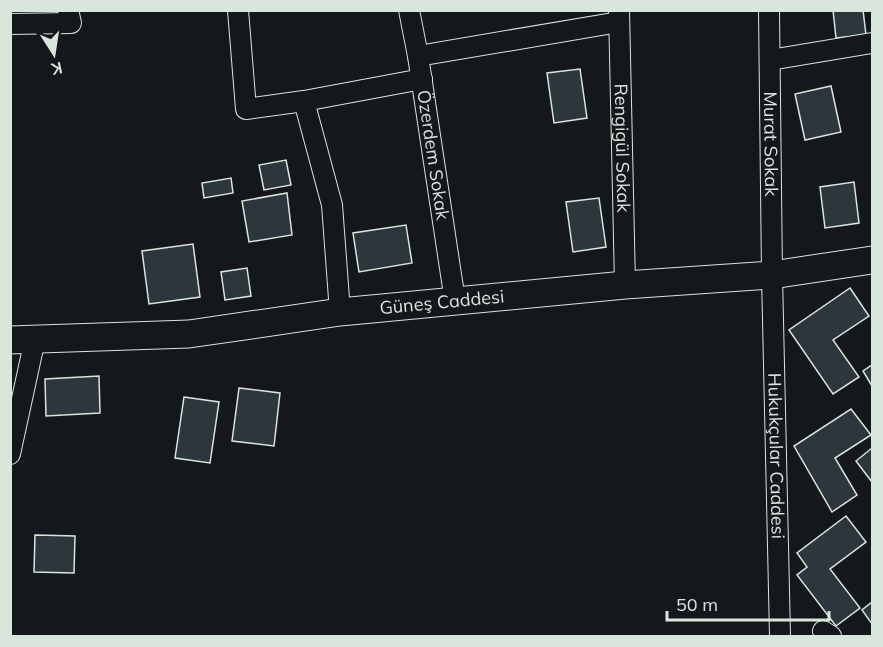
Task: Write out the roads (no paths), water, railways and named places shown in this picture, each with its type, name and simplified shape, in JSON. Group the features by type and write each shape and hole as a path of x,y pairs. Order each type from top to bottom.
{"main road":[{"name":"Güneş Caddesi","path":"23,339 189,334 340,312 625,285 772,275 873,260"}],"street":[{"path":"10,24 71,23 68,10"},
{"path":"238,10 246,109 304,101 422,79"},
{"name":"Özerdem Sokak","path":"409,10 422,79 455,301"},
{"name":"Murat Sokak","path":"769,10 772,275"},
{"path":"418,56 619,16"},
{"name":"Rengigül Sokak","path":"619,16 625,285"},
{"path":"770,60 873,43"},
{"path":"304,101 332,205 340,312"},
{"name":"Hukukçular Caddesi","path":"772,275 780,636"},
{"path":"10,454 23,339"}]}
